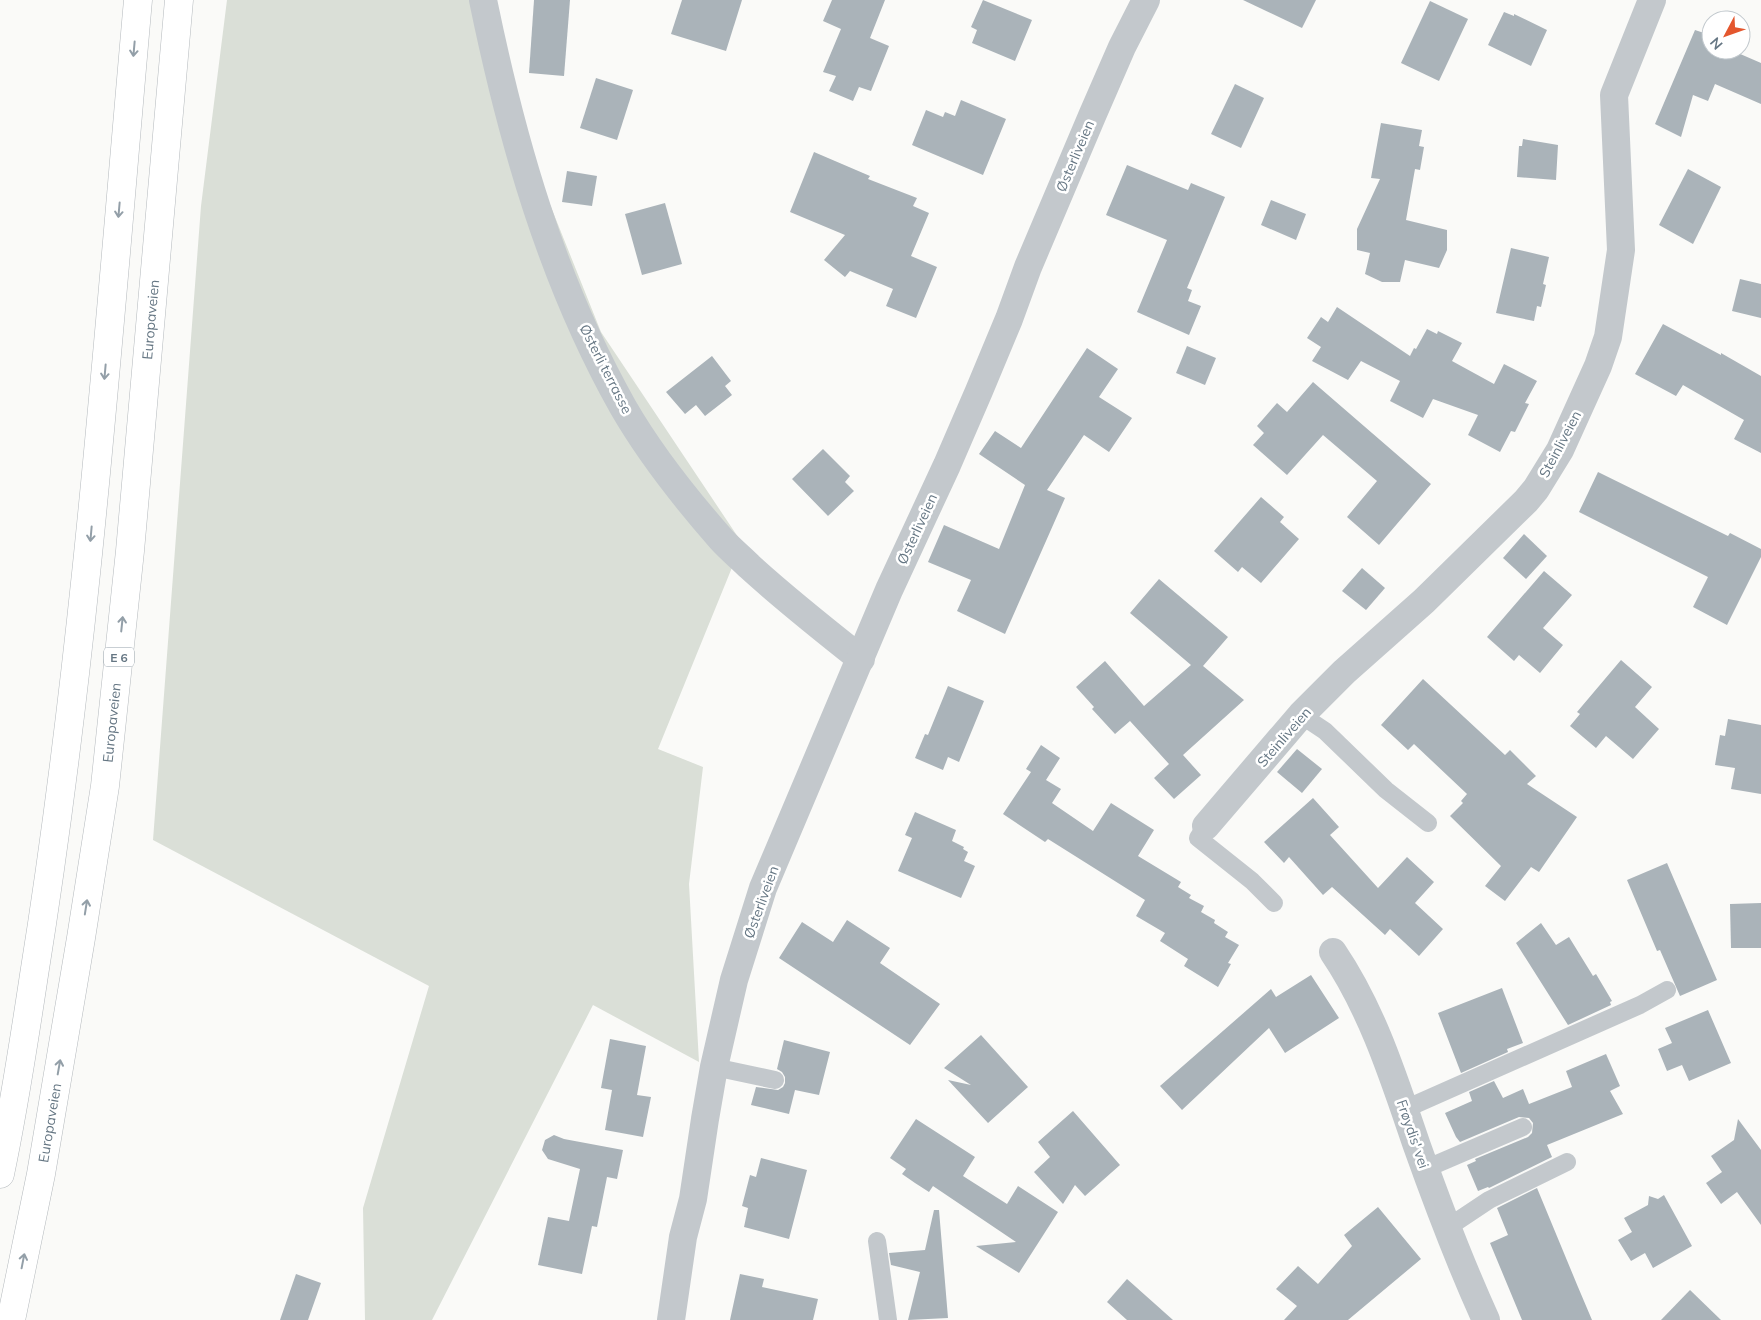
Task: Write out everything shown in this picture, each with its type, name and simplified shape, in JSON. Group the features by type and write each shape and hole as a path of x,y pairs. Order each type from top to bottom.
{"highway":[{"path":"0,1174 25,1031 63,780 90,548 138,0"},
{"name":"Europaveien","path":"11,1320 43,1164 82,938 105,786 130,551 179,0"}],"street":[{"name":"Østerli terrasse","path":"483,0 497,68 534,200 564,284 603,370 624,408 671,480 722,540 779,594 861,659"},
{"name":"Østerliveien","path":"671,1320 714,1066 734,980 763,888 889,590 979,391 1028,267 1092,116 1122,47 1146,0"},
{"name":"Steinliveien","path":"1206,826 1301,715 1344,672 1424,601 1526,502 1560,450 1598,366 1608,337 1621,250 1614,95 1652,0"},
{"name":"Frøydis' vei","path":"1332,952 1359,994 1375,1027 1448,1228 1486,1320"}],"lane":[{"path":"1301,715 1325,731 1386,790 1428,823"},
{"path":"1206,826 1198,838 1252,880 1274,904"},
{"path":"1405,1109 1640,1005 1667,990"},
{"path":"714,1066 776,1080"},
{"path":"1426,1169 1524,1127"},
{"path":"1448,1228 1489,1200 1567,1162"},
{"path":"876,1242 888,1320"}],"shaded area":[{"path":"227,0 484,0 521,132 601,332 742,543 658,749 703,767 689,884 699,1062 593,1005 432,1320 365,1320 363,1208 429,986 153,840 201,206"}],"building":[{"path":"534,0 570,0 564,76 529,73"},
{"path":"682,0 742,0 726,51 671,34"},
{"path":"832,0 885,0 870,38 889,46 871,91 859,87 853,101 829,91 836,76 823,72 841,29 823,21"},
{"path":"983,0 1032,20 1015,61 972,43 977,30 971,27"},
{"path":"1243,0 1316,0 1302,28"},
{"path":"1430,1 1468,19 1439,81 1401,63"},
{"path":"1504,12 1514,16 1514,14 1547,30 1531,66 1488,45"},
{"path":"1695,30 1701,32 1701,60 1751,59 1761,63 1761,104 1715,84 1708,101 1693,95 1681,137 1655,124"},
{"path":"596,78 633,90 617,140 580,128"},
{"path":"1235,84 1264,98 1241,148 1211,134"},
{"path":"961,100 1006,119 983,175 912,145 926,110 943,117 945,112 955,116"},
{"path":"1381,123 1422,130 1419,146 1424,147 1420,170 1415,169 1406,220 1447,230 1447,250 1439,268 1405,260 1400,282 1382,282 1365,274 1370,253 1357,250 1357,229 1380,179 1371,178"},
{"path":"1523,139 1558,145 1556,180 1517,177 1519,146 1522,146"},
{"path":"814,152 870,176 868,179 917,198 913,206 929,213 911,256 937,267 916,318 886,306 893,289 850,271 845,277 824,260 845,235 790,212"},
{"path":"1127,165 1188,190 1191,183 1225,197 1187,288 1192,290 1188,301 1201,306 1189,335 1137,312 1167,240 1106,215"},
{"path":"1688,169 1721,187 1693,244 1659,225"},
{"path":"567,171 597,176 592,206 562,202"},
{"path":"1271,200 1306,214 1296,240 1261,225"},
{"path":"665,203 682,264 642,275 625,214"},
{"path":"1511,248 1549,257 1543,284 1546,285 1541,307 1537,306 1534,321 1496,313"},
{"path":"1740,279 1761,284 1761,318 1732,311"},
{"path":"1337,307 1410,356 1427,329 1437,334 1438,331 1462,343 1452,361 1494,384 1504,364 1537,381 1525,403 1529,404 1515,432 1511,431 1500,452 1468,435 1478,415 1433,399 1423,418 1390,401 1400,381 1361,361 1348,380 1312,361 1321,347 1307,338 1321,317 1328,322"},
{"path":"1663,324 1721,355 1721,353 1761,376 1761,453 1734,439 1744,420 1683,385 1676,396 1635,374"},
{"path":"1187,346 1216,358 1205,385 1176,373"},
{"path":"1087,348 1118,369 1099,397 1132,418 1109,452 1084,435 1047,490 1065,498 1005,634 957,611 971,580 928,562 944,525 999,549 1025,485 979,454 995,431 1021,448"},
{"path":"712,356 731,381 725,386 732,395 705,416 696,405 685,414 666,392"},
{"path":"1313,382 1431,484 1379,545 1347,517 1377,481 1323,435 1287,475 1253,445 1264,433 1257,426 1277,403 1287,412"},
{"path":"823,449 850,476 845,482 854,491 828,516 792,479"},
{"path":"1598,472 1728,536 1730,533 1761,549 1761,557 1727,625 1693,607 1708,577 1579,512"},
{"path":"1261,497 1284,517 1280,522 1299,539 1261,583 1242,567 1238,572 1214,551"},
{"path":"1524,534 1547,556 1526,579 1503,558"},
{"path":"1362,568 1385,588 1366,610 1342,591"},
{"path":"1544,571 1572,595 1543,628 1563,645 1540,673 1519,655 1514,661 1487,637"},
{"path":"1159,579 1228,637 1203,666 1244,700 1183,755 1201,775 1174,799 1154,778 1169,764 1130,721 1115,734 1092,709 1094,707 1076,687 1105,661 1144,706 1191,665 1130,613"},
{"path":"1621,660 1652,687 1635,707 1659,729 1633,759 1606,736 1596,748 1570,726 1580,714 1577,712"},
{"path":"1423,679 1505,755 1510,750 1536,776 1527,784 1577,817 1539,872 1531,867 1505,901 1485,886 1501,866 1450,816 1463,803 1461,801 1467,794 1414,744 1408,750 1381,725"},
{"path":"948,686 984,701 959,762 948,757 943,770 915,758 925,734 928,735"},
{"path":"1728,719 1761,725 1761,794 1731,789 1735,768 1715,765 1720,735 1725,736"},
{"path":"1041,745 1060,758 1046,780 1061,789 1052,803 1093,831 1111,803 1154,830 1138,856 1181,882 1178,887 1191,895 1189,898 1204,906 1201,912 1215,920 1214,923 1228,932 1225,937 1239,945 1228,963 1231,964 1218,987 1184,966 1188,959 1160,941 1165,933 1136,916 1145,900 1048,839 1045,842 1003,814 1031,772 1026,769"},
{"path":"1297,749 1322,769 1302,793 1277,772"},
{"path":"1313,798 1339,827 1330,835 1378,888 1407,857 1434,882 1415,903 1443,929 1419,956 1390,929 1385,935 1332,887 1323,895 1289,857 1284,863 1264,842"},
{"path":"915,812 956,830 952,841 964,847 963,849 968,852 964,861 975,866 961,898 898,871 912,838 905,835"},
{"path":"1667,863 1717,980 1680,996 1660,950 1657,951 1627,880"},
{"path":"1761,903 1761,948 1731,948 1730,904"},
{"path":"847,920 890,948 880,963 940,1004 910,1045 779,958 802,922 833,942"},
{"path":"1541,923 1556,945 1569,937 1593,976 1596,974 1612,1001 1610,1002 1611,1005 1568,1025 1516,943"},
{"path":"1311,975 1339,1018 1285,1053 1269,1028 1182,1110 1160,1086 1271,989 1276,997"},
{"path":"1502,988 1523,1043 1507,1049 1508,1052 1461,1073 1438,1013"},
{"path":"1708,1010 1731,1063 1689,1081 1682,1065 1667,1071 1658,1049 1672,1043 1665,1028"},
{"path":"981,1035 1028,1087 988,1123 948,1080 971,1085 944,1068"},
{"path":"610,1039 646,1046 637,1095 651,1097 643,1137 605,1130 612,1090 601,1088"},
{"path":"784,1040 830,1052 819,1095 795,1090 789,1114 751,1105 756,1087 778,1090 783,1087 785,1077 777,1069"},
{"path":"1606,1054 1620,1086 1610,1091 1623,1114 1547,1145 1552,1157 1489,1188 1478,1191 1467,1165 1476,1161 1475,1159 1528,1137 1532,1133 1533,1123 1529,1118 1519,1117 1460,1142 1445,1113 1472,1101 1469,1092 1494,1081 1503,1098 1523,1089 1529,1104 1572,1087 1566,1071"},
{"path":"1073,1111 1120,1165 1085,1196 1075,1185 1063,1204 1034,1172 1050,1157 1038,1142"},
{"path":"916,1119 975,1157 963,1176 1007,1204 1018,1186 1058,1212 1019,1273 976,1246 1016,1242 933,1186 929,1192 915,1183 902,1174 906,1169 890,1158"},
{"path":"1738,1119 1761,1150 1761,1225 1737,1192 1721,1204 1706,1183 1722,1172 1711,1156 1734,1140"},
{"path":"554,1135 564,1139 623,1150 617,1179 607,1177 597,1227 592,1226 582,1274 538,1265 548,1217 569,1221 580,1169 548,1159 542,1150 545,1140"},
{"path":"761,1158 807,1170 789,1239 744,1227 748,1208 742,1206 750,1175 756,1177"},
{"path":"1537,1188 1592,1320 1522,1320 1490,1243 1508,1235 1497,1208"},
{"path":"1664,1195 1692,1246 1653,1268 1645,1253 1631,1261 1618,1240 1632,1232 1624,1218 1648,1205 1649,1196 1658,1199"},
{"path":"1378,1207 1421,1259 1348,1320 1284,1320 1297,1306 1276,1289 1298,1266 1318,1284 1352,1246 1344,1235"},
{"path":"934,1210 939,1210 948,1318 908,1320 920,1272 891,1265 889,1253 925,1250"},
{"path":"296,1274 321,1283 308,1320 280,1320"},
{"path":"740,1274 764,1279 762,1287 818,1299 813,1320 730,1320"},
{"path":"1127,1279 1173,1320 1127,1320 1107,1302"},
{"path":"1690,1290 1721,1320 1661,1320"}]}
